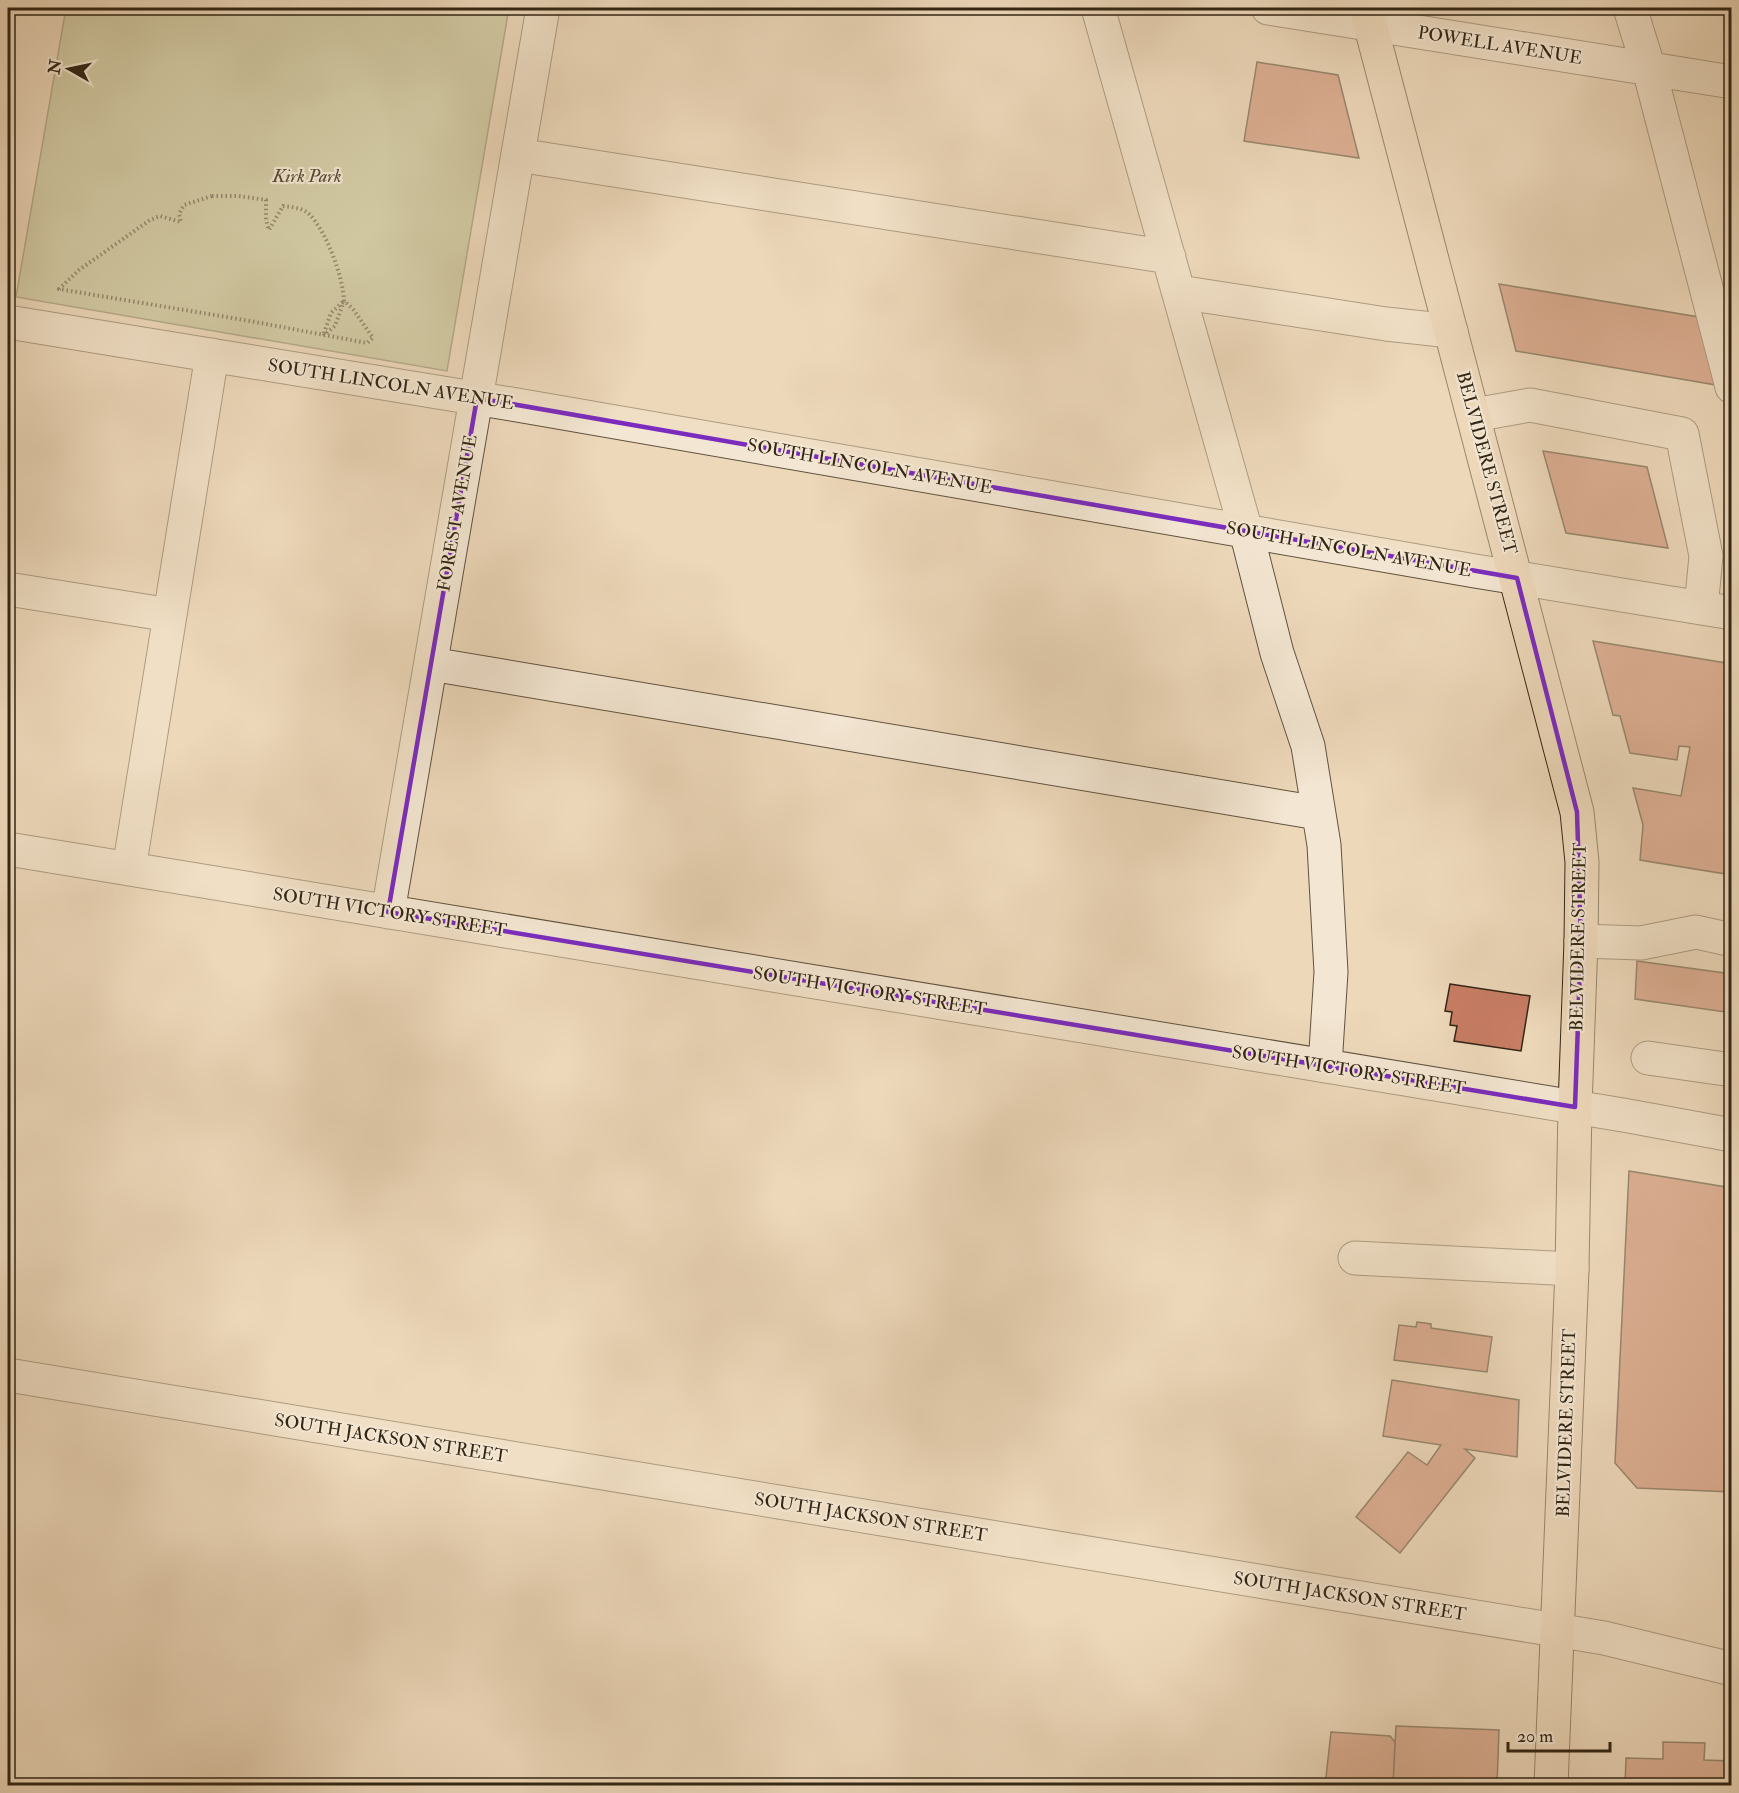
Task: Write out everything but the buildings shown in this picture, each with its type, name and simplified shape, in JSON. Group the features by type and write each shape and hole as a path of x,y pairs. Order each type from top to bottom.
{"main road":[{"name":"BELVIDERE STREET","path":"1369,16 1577,812 1582,862 1581,941 1572,1269 1551,1785"}],"street":[{"name":"FOREST AVENUE","path":"388,912 543,8"},
{"path":"1098,8 1246,531 1277,652 1308,746 1324,844 1331,972 1325,1066"},
{"name":"POWELL AVENUE","path":"1268,8 1369,16 1649,69 1731,82"},
{"path":"1630,8 1649,69 1731,387"},
{"path":"518,155 1169,257"},
{"path":"1179,292 1386,324 1451,331"},
{"name":"SOUTH LINCOLN AVENUE","path":"8,322 477,398 1716,611"},
{"path":"129,869 212,355"},
{"path":"1474,415 1530,405 1682,434 1716,611"},
{"path":"8,589 170,615"},
{"path":"431,664 1318,813"},
{"name":"SOUTH VICTORY STREET","path":"8,849 1575,1107 1731,1135"},
{"path":"1581,941 1641,943 1696,932 1731,940"},
{"path":"1648,1058 1731,1070"},
{"path":"1355,1258 1572,1269"},
{"name":"SOUTH JACKSON STREET","path":"8,1375 1558,1630 1604,1638 1731,1669"}],"path":[{"path":"323,336 335,326 344,301 343,284 335,261 324,235 308,213 295,207 283,206 269,230 266,220 266,200 239,196 212,196 184,205 179,214 181,222 160,216 150,220 79,270 59,289 250,321 323,336 367,343 373,338 353,309 344,301"},
{"path":"323,336 331,313 344,301"}],"highlighted area":[{"path":"477,398 1517,578 1577,812 1581,941 1575,1107 388,912"}],"green space":[{"name":"Kirk Park","path":"66,8 509,8 447,371 16,297"}]}
